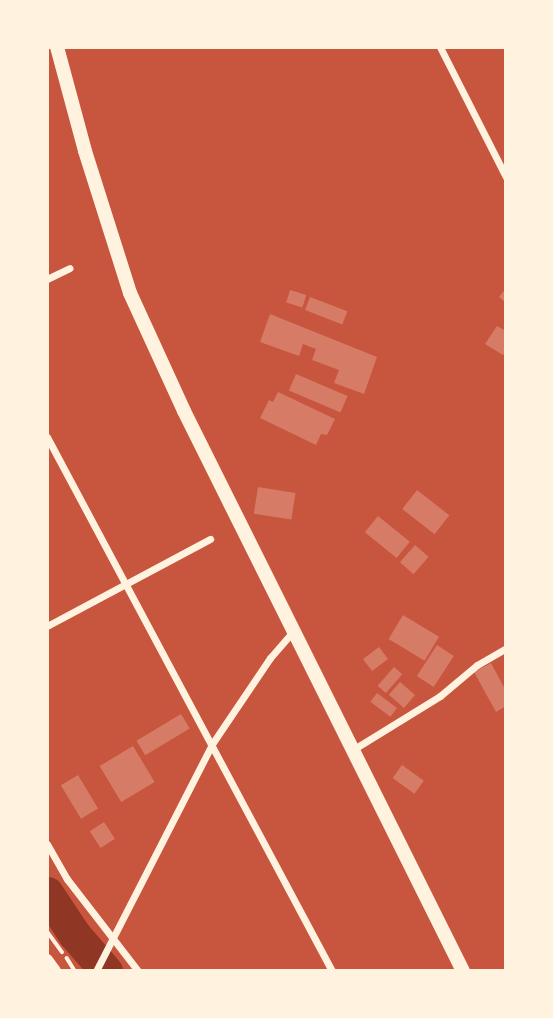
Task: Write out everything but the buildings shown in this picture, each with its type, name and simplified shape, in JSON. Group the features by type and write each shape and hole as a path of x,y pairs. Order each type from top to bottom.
{"main road":[{"path":"57,47 85,151 130,293 184,411 464,971"}],"street":[{"path":"440,47 506,177"},
{"path":"47,279 70,268"},
{"path":"47,438 332,971"},
{"path":"47,626 211,539"},
{"path":"96,971 212,744 270,658 295,629"},
{"path":"354,749 440,696 477,665 506,648"},
{"path":"47,844 67,879 138,971"},
{"path":"47,960 55,971"}],"waterway":[{"path":"47,893 74,934 106,971"}]}
